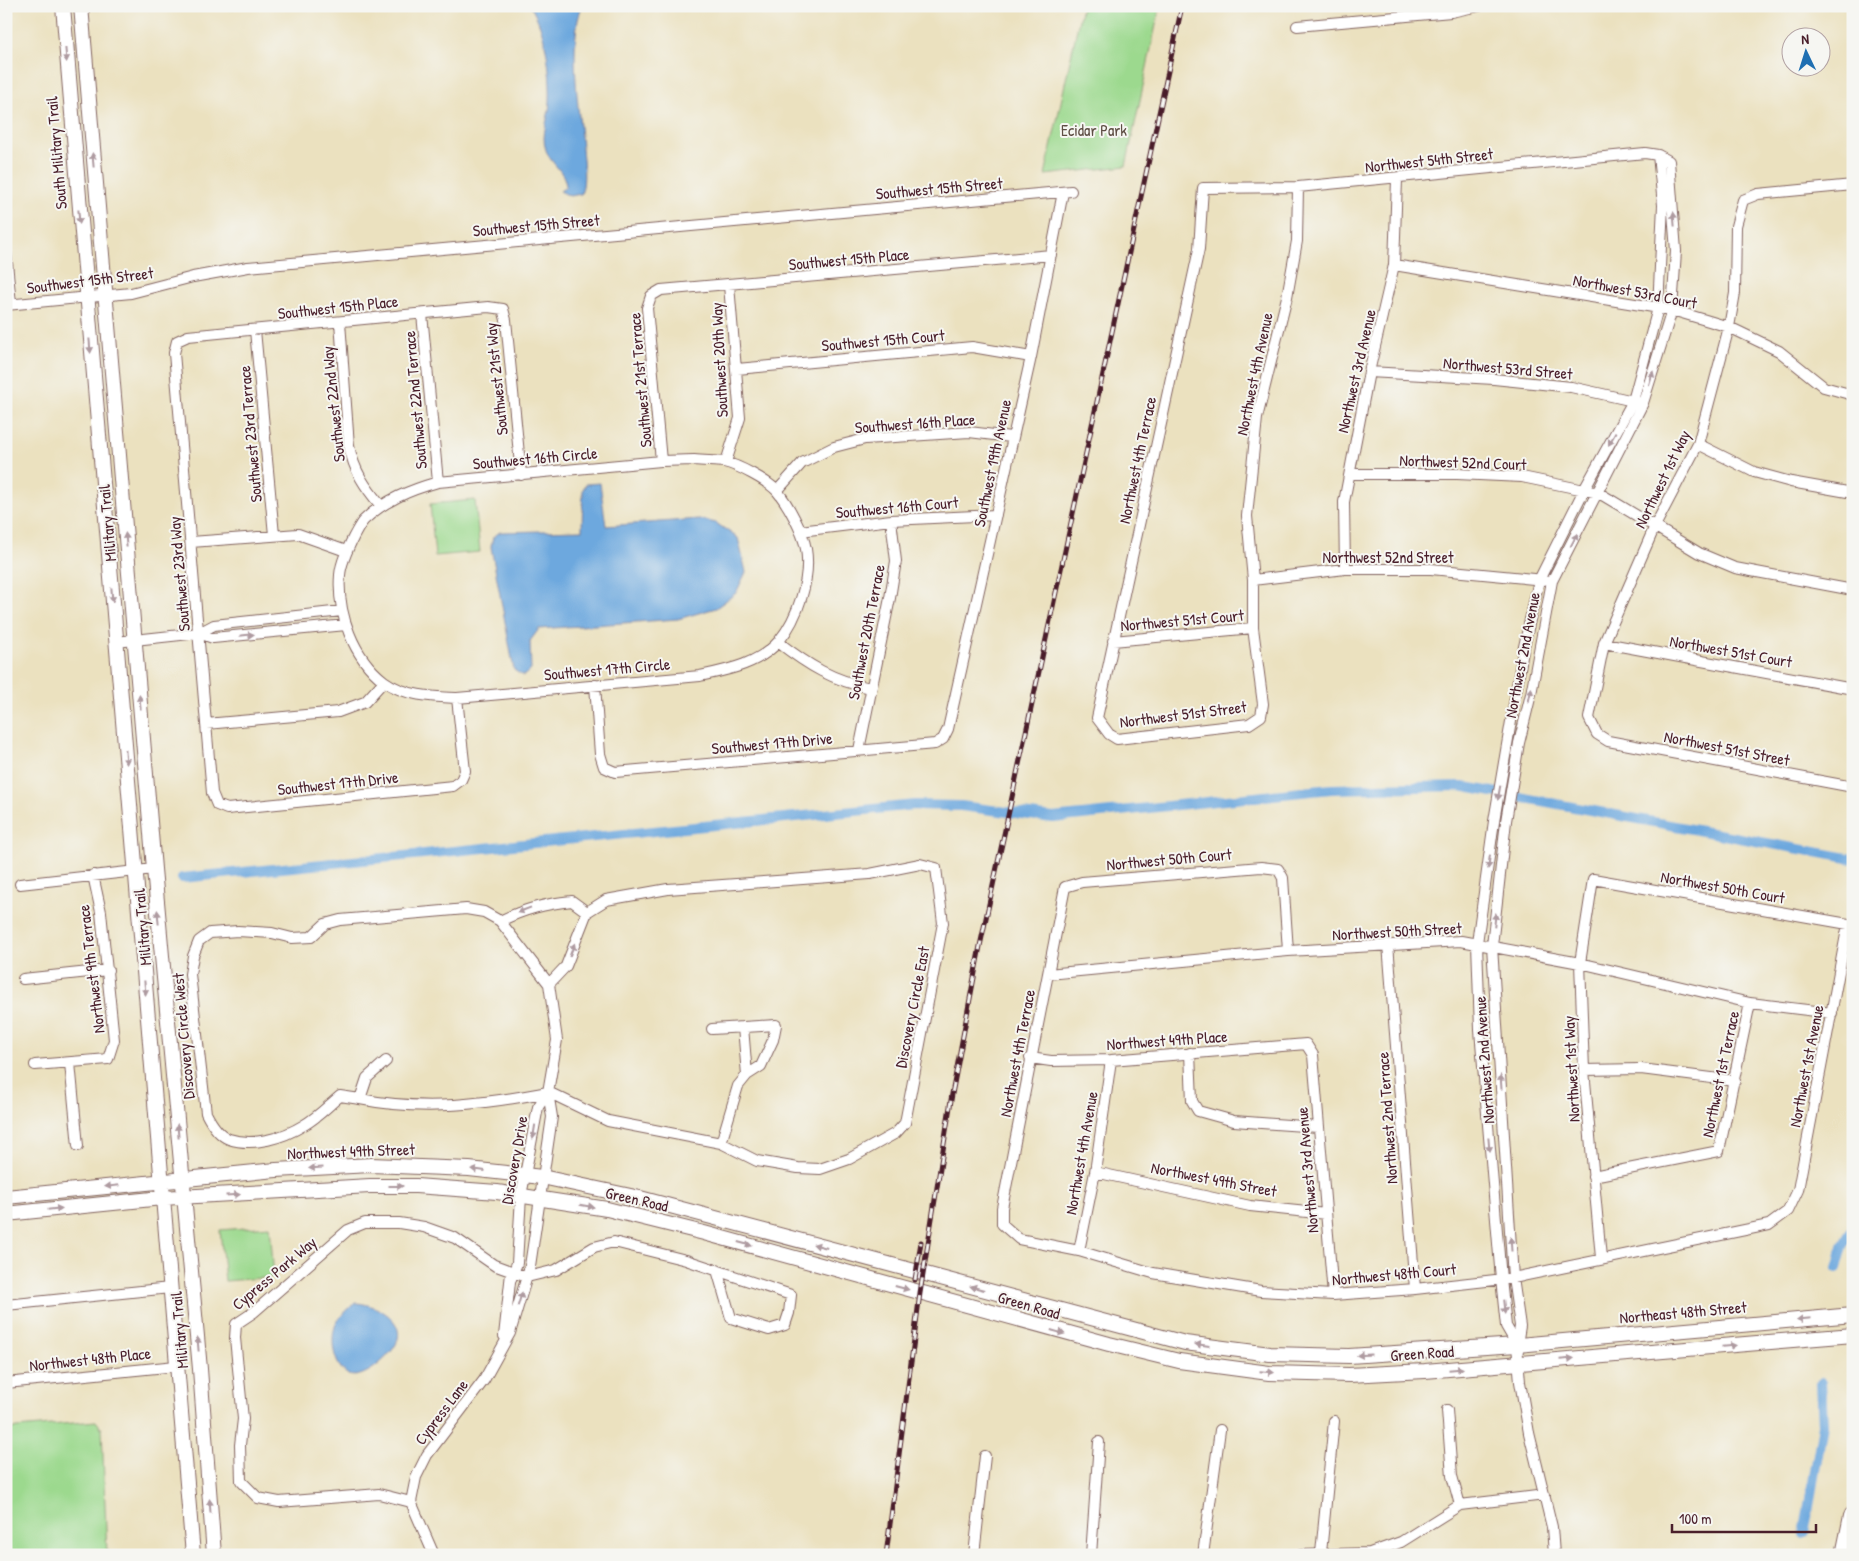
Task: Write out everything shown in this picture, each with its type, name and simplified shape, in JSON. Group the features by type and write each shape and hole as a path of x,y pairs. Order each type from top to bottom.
{"highway":[{"path":"1845,1555 1853,1516"}],"main road":[{"name":"South Military Trail","path":"63,6 86,297"},
{"path":"81,6 105,296"},
{"name":"Military Trail","path":"105,296 154,869 185,1198 214,1555"},
{"name":"Military Trail","path":"86,297 193,1555"},
{"name":"Northwest 49th Street","path":"6,1197 160,1181 371,1165 460,1168 542,1177"},
{"name":"Green Road","path":"542,1177 640,1198 1185,1343 1270,1354 1349,1356 1517,1345"},
{"path":"6,1214 162,1198 370,1186 464,1189 539,1198"},
{"name":"Green Road","path":"539,1198 607,1209 704,1233 1073,1336 1179,1361 1269,1372 1348,1375 1519,1363"},
{"name":"Northeast 48th Street","path":"1517,1345 1853,1315"},
{"path":"1519,1363 1853,1335"}],"street":[{"path":"1296,26 1451,12 1479,6"},
{"name":"Northwest 54th Street","path":"1203,188 1298,187 1397,179 1645,153 1658,155"},
{"name":"Northwest 2nd Avenue","path":"1517,1345 1506,1326 1501,1279 1480,1030 1478,944 1502,772 1538,580 1584,490 1638,402 1658,308 1663,205 1658,155"},
{"name":"Northwest 2nd Avenue","path":"1517,1345 1520,1326 1513,1278 1492,946 1508,813 1519,743 1531,694 1552,581 1599,493 1638,402 1672,310 1676,251 1669,160 1658,155"},
{"name":"Northwest 3rd Avenue","path":"1345,569 1344,502 1369,372 1394,264 1397,179"},
{"name":"Northwest 1st Way","path":"1597,734 1590,718 1604,643 1655,526 1698,444 1730,327 1735,293 1736,226 1743,200 1758,194 1853,185"},
{"name":"Northwest 4th Avenue","path":"1261,716 1262,704 1253,628 1254,580 1247,516 1257,418 1286,297 1297,241 1298,187"},
{"name":"Northwest 4th Terrace","path":"1109,734 1097,718 1199,249 1203,188"},
{"name":"Southwest 15th Street","path":"8,304 131,292 193,277 248,267 1067,192"},
{"name":"Southwest 19th Avenue","path":"943,739 948,729 1031,357 1051,255 1067,192"},
{"path":"6,252 8,304"},
{"name":"Southwest 15th Place","path":"651,296 662,290 1051,255"},
{"name":"Northwest 53rd Court","path":"1394,264 1672,310 1730,327 1779,352 1824,387 1853,395"},
{"name":"Southwest 20th Way","path":"726,462 740,418 729,285"},
{"name":"Southwest 21st Terrace","path":"651,296 647,308 661,461"},
{"name":"Southwest 15th Place","path":"177,340 188,336 488,307 503,309"},
{"name":"Southwest 21st Way","path":"503,309 506,320 521,475"},
{"name":"Southwest 22nd Terrace","path":"422,314 438,482"},
{"name":"Southwest 22nd Way","path":"340,322 349,446 353,465 364,485 381,506"},
{"name":"Southwest 23rd Terrace","path":"256,330 274,535"},
{"name":"Southwest 23rd Way","path":"177,340 174,352 212,792 217,805"},
{"name":"Southwest 15th Court","path":"737,369 972,347 1031,357"},
{"name":"Northwest 53rd Street","path":"1369,372 1494,378 1571,387 1638,402"},
{"name":"Southwest 16th Place","path":"777,491 802,463 842,445 866,439 969,432 1012,437"},
{"path":"1698,444 1754,472 1791,482 1853,493"},
{"name":"Southwest 16th Circle","path":"346,625 342,611 340,575 346,551 362,522 381,506 409,491 438,482 661,461 726,462 751,473 777,491 800,531"},
{"name":"Northwest 52nd Court","path":"1350,474 1458,474 1522,477 1599,493 1699,553 1735,568 1853,590"},
{"name":"Southwest 16th Court","path":"800,531 891,520 996,515"},
{"name":"Southwest 20th Terrace","path":"859,750 896,561 891,520"},
{"name":"Southwest 17th Circle","path":"346,625 354,645 384,681 400,689 430,697 457,698 700,676 735,669 755,659 778,642 794,617 801,596 806,570 806,549 800,531"},
{"path":"191,542 298,534 346,551"},
{"name":"Northwest 52nd Street","path":"1254,580 1345,569 1431,569 1552,581"},
{"path":"116,642 199,633 214,624 342,611"},
{"path":"199,633 213,638 346,625"},
{"name":"Northwest 51st Court","path":"1113,641 1253,628"},
{"path":"778,642 817,670 844,682 870,688"},
{"name":"Northwest 51st Court","path":"1604,643 1853,689"},
{"path":"206,724 338,712 365,702 384,681"},
{"name":"Southwest 17th Drive","path":"595,685 600,754 604,767 615,772 935,744 943,739"},
{"name":"Southwest 17th Drive","path":"217,805 227,809 453,786 461,780 465,771 457,698"},
{"name":"Northwest 51st Street","path":"1109,734 1117,739 1249,724 1261,716"},
{"name":"Northwest 51st Street","path":"1597,734 1608,742 1853,787"},
{"name":"Discovery Circle East","path":"548,1092 608,1121 721,1144 757,1161 820,1169 873,1147 896,1133 904,1123 943,923 936,868 920,864 870,874 668,889 606,900 587,912"},
{"name":"Northwest 50th Court","path":"1065,887 1082,882 1261,867 1278,870 1283,878 1288,951"},
{"path":"20,884 154,869"},
{"name":"Northwest 9th Terrace","path":"70,1063 108,1059 114,1040 101,912 93,875"},
{"name":"Northwest 1st Way","path":"1593,879 1580,963 1584,1070 1601,1258"},
{"name":"Northwest 50th Court","path":"1593,879 1848,924"},
{"name":"Northwest 4th Terrace","path":"1002,1224 1002,1208 1030,1058 1065,887"},
{"path":"500,921 526,908 550,903 572,901 587,912 566,966 549,984"},
{"name":"Discovery Circle West","path":"548,1092 469,1105 434,1107 340,1096 305,1125 281,1137 255,1141 228,1139 213,1127 206,1113 191,990 192,956 199,941 210,933 238,931 272,933 292,938 311,937 325,924 340,920 466,909 484,912 500,921 549,984"},
{"name":"Northwest 1st Avenue","path":"1788,1211 1798,1190 1848,924"},
{"name":"Northwest 50th Street","path":"1048,974 1288,951 1461,941 1580,963 1750,1003 1832,1012"},
{"name":"Northwest 2nd Terrace","path":"1388,944 1415,1289"},
{"path":"23,979 108,970"},
{"name":"Discovery Drive","path":"512,1274 518,1237 521,1196 527,1176 538,1107 548,1092 554,1071 557,1040 549,984"},
{"name":"Northwest 1st Terrace","path":"1593,1176 1720,1151 1750,1003"},
{"path":"712,1029 776,1025 773,1040 760,1066 747,1075 738,1086 721,1144"},
{"path":"743,1027 747,1075"},
{"name":"Northwest 3rd Avenue","path":"1306,1044 1313,1055 1333,1295"},
{"name":"Northwest 49th Place","path":"1030,1058 1051,1061 1111,1060 1306,1044"},
{"path":"1190,1053 1192,1101 1198,1111 1234,1121 1318,1128"},
{"name":"Northwest 4th Avenue","path":"1079,1251 1095,1172 1111,1060"},
{"path":"360,1099 367,1078 386,1061"},
{"path":"34,1065 70,1063 78,1146"},
{"path":"1584,1070 1641,1069 1735,1081"},
{"name":"Discovery Drive","path":"542,1177 552,1117 548,1092"},
{"name":"Northwest 49th Street","path":"1095,1172 1250,1206 1292,1212 1326,1214"},
{"name":"Cypress Lane","path":"411,1502 416,1477 427,1455 484,1380 510,1333 527,1277 542,1177"},
{"name":"Northwest 48th Court","path":"1002,1224 1019,1239 1079,1251 1153,1273 1261,1291 1333,1295 1415,1289 1513,1278 1601,1258 1769,1226 1788,1211"},
{"name":"Cypress Park Way","path":"411,1502 379,1494 279,1502 258,1498 240,1481 240,1445 243,1419 235,1338 236,1324 254,1312 348,1230 365,1223 399,1223 424,1227 456,1238 494,1265 512,1274 527,1277"},
{"path":"527,1277 556,1270 594,1247 614,1242 686,1260 717,1270 791,1295 785,1326 769,1330 731,1318 717,1270"},
{"name":"Cypress Lane","path":"504,1344 512,1274"},
{"path":"6,1304 170,1288"},
{"path":"1517,1345 1529,1433 1546,1495 1554,1555"},
{"name":"Northwest 48th Place","path":"6,1383 176,1366"},
{"path":"1447,1410 1452,1476 1460,1505"},
{"path":"1321,1553 1334,1421"},
{"path":"1202,1555 1220,1430"},
{"path":"1091,1555 1099,1442"},
{"path":"974,1555 985,1456"},
{"path":"1301,1555 1370,1553 1401,1542 1460,1505 1546,1495"},
{"path":"411,1502 434,1555"}],"green space":[{"name":"Ecidar Park","path":"1082,6 1160,6 1126,166 1045,175"},
{"path":"475,500 480,552 435,556 430,504"},
{"path":"270,1226 274,1277 225,1281 220,1230"},
{"path":"96,1421 102,1429 107,1555 6,1555 6,1429"}],"water":[{"path":"530,6 582,6 578,21 575,56 584,171 581,194 570,196 560,191 566,187 565,181 561,172 548,155 544,144 550,106 550,77 544,38"},
{"path":"600,483 606,526 699,519 716,523 738,538 746,572 736,593 716,608 678,619 539,629 530,641 531,670 523,676 514,670 491,547 493,537 500,532 582,530 583,489 586,484"},
{"path":"355,1303 379,1309 397,1326 399,1334 397,1342 384,1360 369,1371 355,1376 349,1375 339,1365 334,1351 333,1335 337,1322"}],"waterway":[{"path":"182,878 915,805 961,806 1053,818 1331,789 1460,786 1853,859"},
{"path":"1837,1268 1843,1246 1853,1228"},
{"path":"1804,1534 1823,1425 1821,1383"}],"railway":[{"path":"886,1555 920,1293 952,1094 980,946 1182,6"},
{"path":"915,1280 921,1242"}]}
